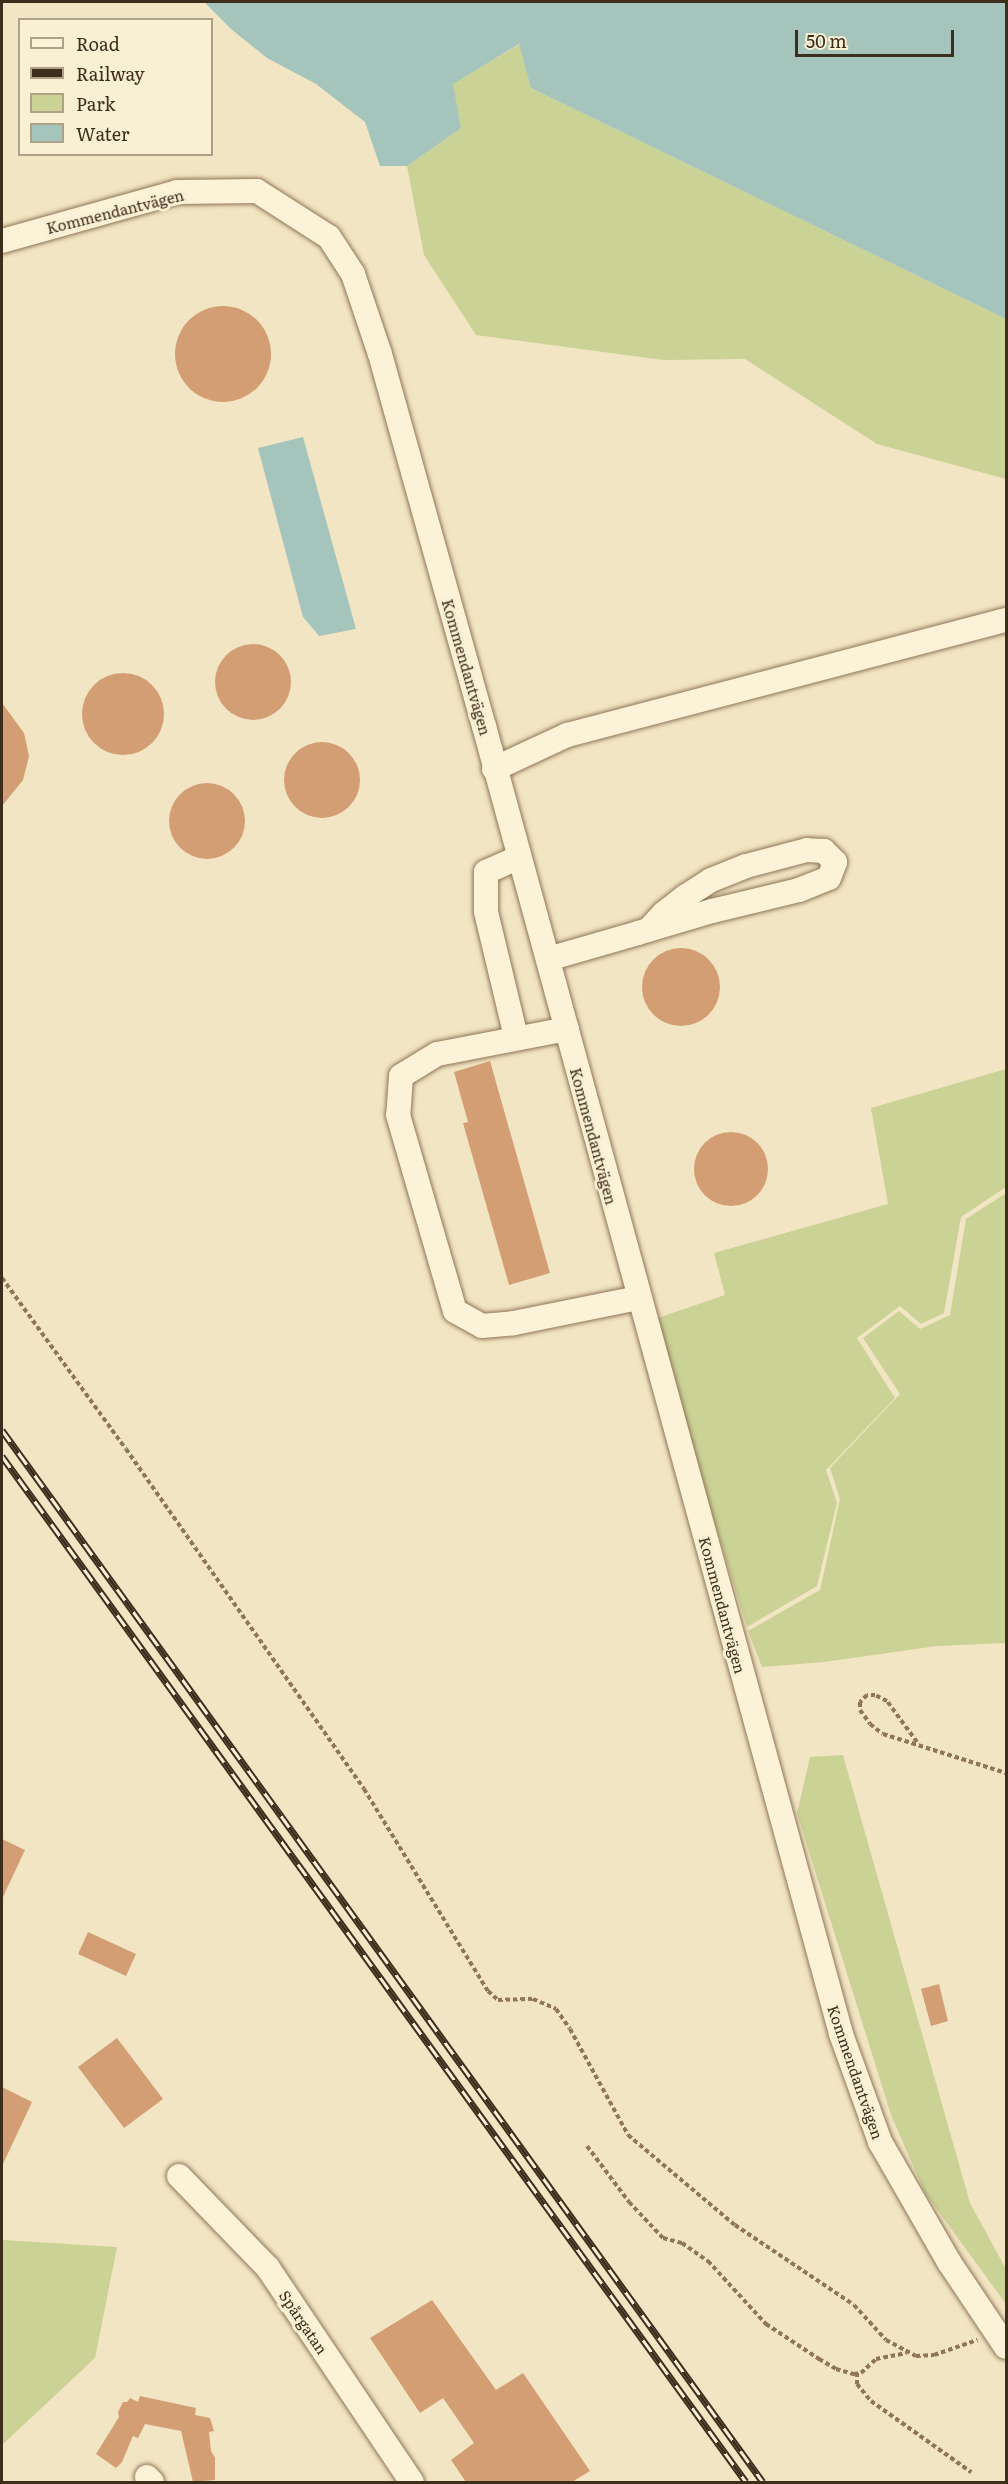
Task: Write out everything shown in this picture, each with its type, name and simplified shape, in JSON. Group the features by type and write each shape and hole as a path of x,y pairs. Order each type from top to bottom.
{"street":[{"name":"Kommendantvägen","path":"2,240 177,192 256,191 329,237 353,274 380,354 548,959 638,1298 826,1982 855,2076 880,2142 949,2262 1002,2340"},
{"path":"494,769 567,735 1006,620"},
{"path":"548,959 799,890 829,878 835,862 824,851 807,850 746,866 711,880 686,896 664,913 648,930"},
{"path":"516,1037 486,912 486,872 519,857"},
{"path":"567,1029 437,1054 401,1076 399,1115 455,1311 482,1326 525,1321 638,1298"},
{"name":"Spårgatan","path":"179,2176 268,2268 412,2482"}],"path":[{"path":"2,1278 126,1449 364,1789 488,1991 498,2000 533,1998 556,2009 570,2028 614,2114 628,2135 648,2154 766,2249 854,2305 886,2340 916,2356 934,2355 1002,2340"},
{"path":"917,1742 887,1701 875,1695 867,1695 860,1702 860,1710 870,1724 883,1734 917,1742 1006,1773"},
{"path":"587,2146 629,2202 663,2238 682,2243 708,2261 766,2324 836,2369 861,2373 876,2360 908,2352"},
{"path":"857,2373 857,2385 871,2402 971,2472"}],"green space":[{"path":"520,44 531,88 1006,319 1006,479 877,444 745,359 663,360 476,335 424,255 407,166 461,128 452,84"},
{"path":"1006,1069 1006,1187 961,1217 944,1313 921,1324 900,1306 857,1338 895,1398 826,1470 837,1503 817,1586 747,1627 652,1320 725,1295 714,1253 888,1204 871,1108"},
{"path":"1006,1193 1006,1643 937,1646 824,1662 762,1667 748,1631 820,1590 840,1499 830,1468 900,1394 863,1338 899,1311 920,1329 950,1315 966,1219"},
{"path":"843,1755 970,2203 1006,2269 1006,2304 925,2193 891,2115 797,1813 810,1757"},
{"path":"2,2240 117,2247 95,2358 2,2445"}],"water":[{"path":"204,2 1006,2 1006,319 531,88 519,44 453,84 461,128 407,166 380,166 365,122 316,84 267,58 231,29"},
{"path":"303,437 356,629 319,636 303,617 258,448"}],"building":[{"path":"223,306 241,310 257,320 267,336 271,354 267,372 257,388 241,398 223,402 205,398 189,388 179,372 175,354 179,336 189,320 205,310"},
{"path":"253,644 267,647 280,655 288,668 291,682 288,696 280,709 267,717 253,720 239,717 226,709 218,696 215,682 218,668 226,655 239,647"},
{"path":"123,673 139,676 152,685 161,698 164,714 161,730 152,743 139,752 123,755 107,752 94,743 85,730 82,714 85,698 94,685 107,676"},
{"path":"2,703 24,733 29,756 23,780 2,806"},
{"path":"322,742 336,745 349,753 357,766 360,780 357,794 349,807 336,815 322,818 308,815 295,807 287,794 284,780 287,766 295,753 308,745"},
{"path":"207,783 221,786 234,794 242,807 245,821 242,835 234,848 221,856 207,859 193,856 180,848 172,835 169,821 172,807 180,794 193,786"},
{"path":"681,948 696,951 709,959 717,972 720,987 717,1002 709,1015 696,1023 681,1026 666,1023 653,1015 645,1002 642,987 645,972 653,959 666,951"},
{"path":"490,1061 550,1273 509,1285 463,1123 468,1122 454,1072"},
{"path":"731,1132 745,1135 757,1143 765,1155 768,1169 765,1183 757,1195 745,1203 731,1206 717,1203 705,1195 697,1183 694,1169 697,1155 705,1143 717,1135"},
{"path":"2,1839 25,1850 2,1899"},
{"path":"88,1932 136,1954 126,1976 78,1954"},
{"path":"939,1984 948,2021 931,2026 921,1989"},
{"path":"117,2038 163,2099 124,2128 78,2067"},
{"path":"2,2087 32,2102 2,2166"},
{"path":"432,2300 496,2390 523,2373 590,2471 572,2482 466,2482 451,2460 474,2443 443,2398 420,2413 370,2338"},
{"path":"140,2396 196,2408 195,2415 210,2418 214,2431 209,2432 211,2451 215,2458 215,2480 193,2482 181,2431 145,2424 138,2438 133,2436 122,2462 116,2468 96,2454 119,2417 118,2412 123,2402 127,2402 130,2398 138,2402"}],"railway":[{"path":"2,1430 763,2482"},
{"path":"2,1456 746,2482"}]}
